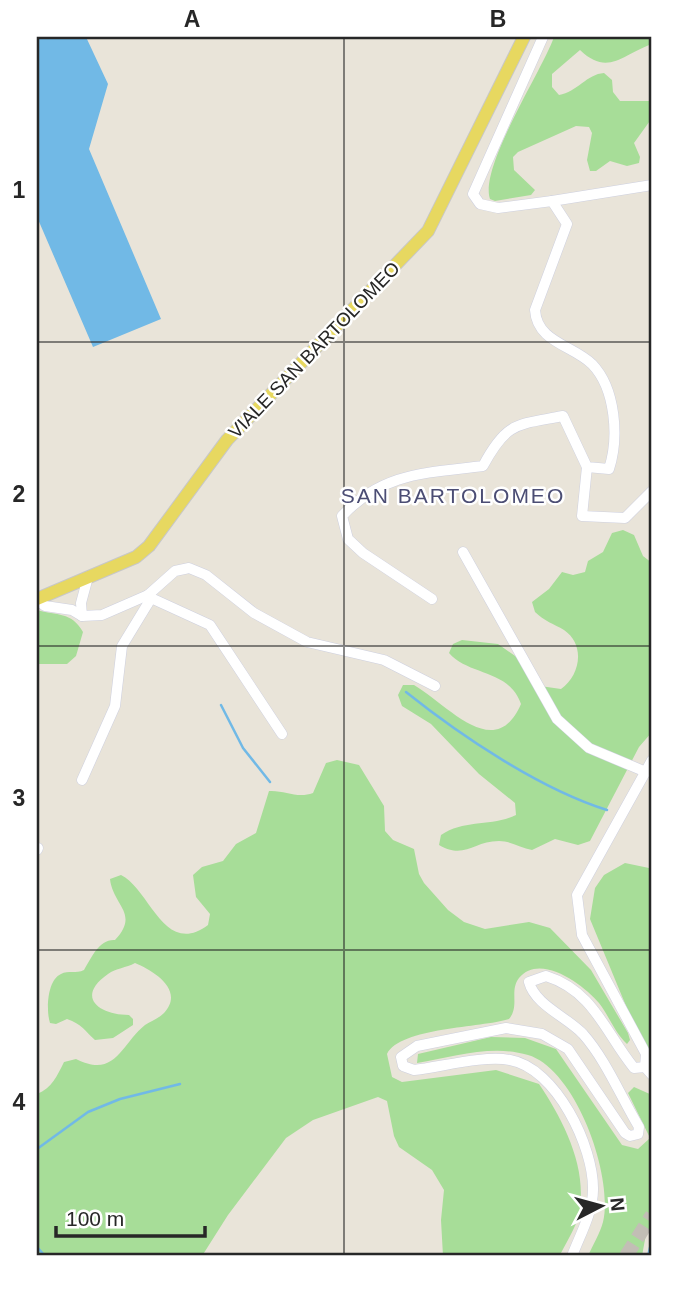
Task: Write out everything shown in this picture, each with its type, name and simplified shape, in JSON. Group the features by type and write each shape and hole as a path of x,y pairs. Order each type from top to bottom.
{"main road":[{"name":"VIALE SAN BARTOLOMEO","path":"37,600 136,557 149,546 227,440 428,231 524,37"}],"street":[{"path":"543,37 473,194 480,204 498,208 652,184"},
{"path":"552,201 567,224 535,310 536,322 541,331 592,364 609,393 616,449 609,469 587,467"},
{"path":"432,599 363,553 348,539 342,516 373,488 404,476 483,466 494,446 514,426 563,416 587,467 582,516 625,518 652,491"},
{"path":"463,552 558,719 589,748 646,772"},
{"path":"82,780 115,706 122,646 149,596 175,571 189,568 199,570 254,613 307,642 384,660 435,686"},
{"path":"82,616 81,603 88,577"},
{"path":"37,600 45,606 72,610 82,616 102,615 149,596 210,625 282,734"},
{"path":"572,1256 590,1208 592,1174 577,1127 550,1084 533,1070 509,1060 414,1070 402,1066 401,1057 416,1046 506,1028 542,1034 568,1049 625,1133 635,1135 639,1127 592,1045 531,988 531,980 546,976 559,981 600,1015 631,1065 637,1070 648,1071 646,1054 582,935 576,908 580,886 652,760"}],"green space":[{"path":"554,37 652,37 652,44 607,63 590,58 580,50 552,74 552,87 559,95 592,76 604,73 612,80 613,92 620,101 649,101 652,118 634,143 640,157 639,163 627,166 610,161 596,171 590,171 587,160 592,133 589,127 576,126 518,152 513,157 514,170 535,190 531,195 495,201 490,199 489,184 494,165 513,119"},
{"path":"623,530 634,535 643,556 652,563 652,732 639,747 590,841 578,845 555,839 532,850 499,841 456,851 439,845 441,835 450,830 516,815 515,803 479,774 431,724 402,706 398,695 403,685 414,685 470,724 484,729 498,729 510,721 521,704 515,693 508,684 467,666 449,653 453,644 462,640 498,644 518,658 540,686 561,689 573,676 578,652 571,636 535,612 532,602 549,589 562,572 573,575 585,572 588,561 603,552 612,533"},
{"path":"37,610 68,617 83,632 76,656 67,664 37,664"},
{"path":"337,760 359,765 384,806 385,831 393,840 414,849 419,874 424,883 448,910 464,922 485,929 529,922 550,928 591,970 628,1033 630,1040 627,1044 599,1003 583,988 561,974 538,968 528,971 516,983 514,1009 509,1019 424,1033 395,1045 387,1054 392,1077 402,1082 496,1070 539,1084 564,1127 579,1174 581,1191 578,1219 561,1253 559,1256 443,1256 441,1220 444,1190 432,1170 399,1147 387,1101 378,1097 313,1120 286,1138 228,1215 202,1256 37,1256 37,1094 50,1085 64,1062 76,1059 100,1065 117,1057 145,1025 164,1013 170,1005 169,989 164,982 135,963 108,974 98,982 92,997 100,1008 108,1012 129,1015 133,1019 133,1025 113,1038 95,1040 80,1025 67,1019 56,1024 50,1023 49,996 56,977 84,970 100,946 109,940 115,940 122,931 125,916 110,879 121,875 141,893 169,927 180,933 193,933 208,925 210,914 196,897 193,875 202,867 223,861 236,844 256,833 269,791 302,795 313,793 326,763"},
{"path":"625,863 649,868 652,865 652,1056 631,1018 590,919 595,888 604,875"},
{"path":"491,1037 525,1038 556,1049 622,1145 638,1149 650,1138 628,1093 634,1087 652,1095 652,1229 646,1234 642,1256 588,1256 603,1222 603,1179 588,1127 576,1102 562,1081 545,1064 528,1055 501,1051 472,1053 417,1063 418,1054"}],"water":[{"path":"37,37 86,37 108,84 89,149 161,319 93,347 37,217"}],"waterway":[{"path":"406,692 502,760 555,789 607,810"},
{"path":"221,705 243,748 270,782"},
{"path":"37,1149 88,1112 120,1099 180,1084"},
{"path":"648,1256 652,1239"},
{"path":"37,1247 45,1256"}],"tunnel":[{"path":"626,1256 652,1215"}],"district":[{"name":"SAN BARTOLOMEO","path":"453,495"}]}
